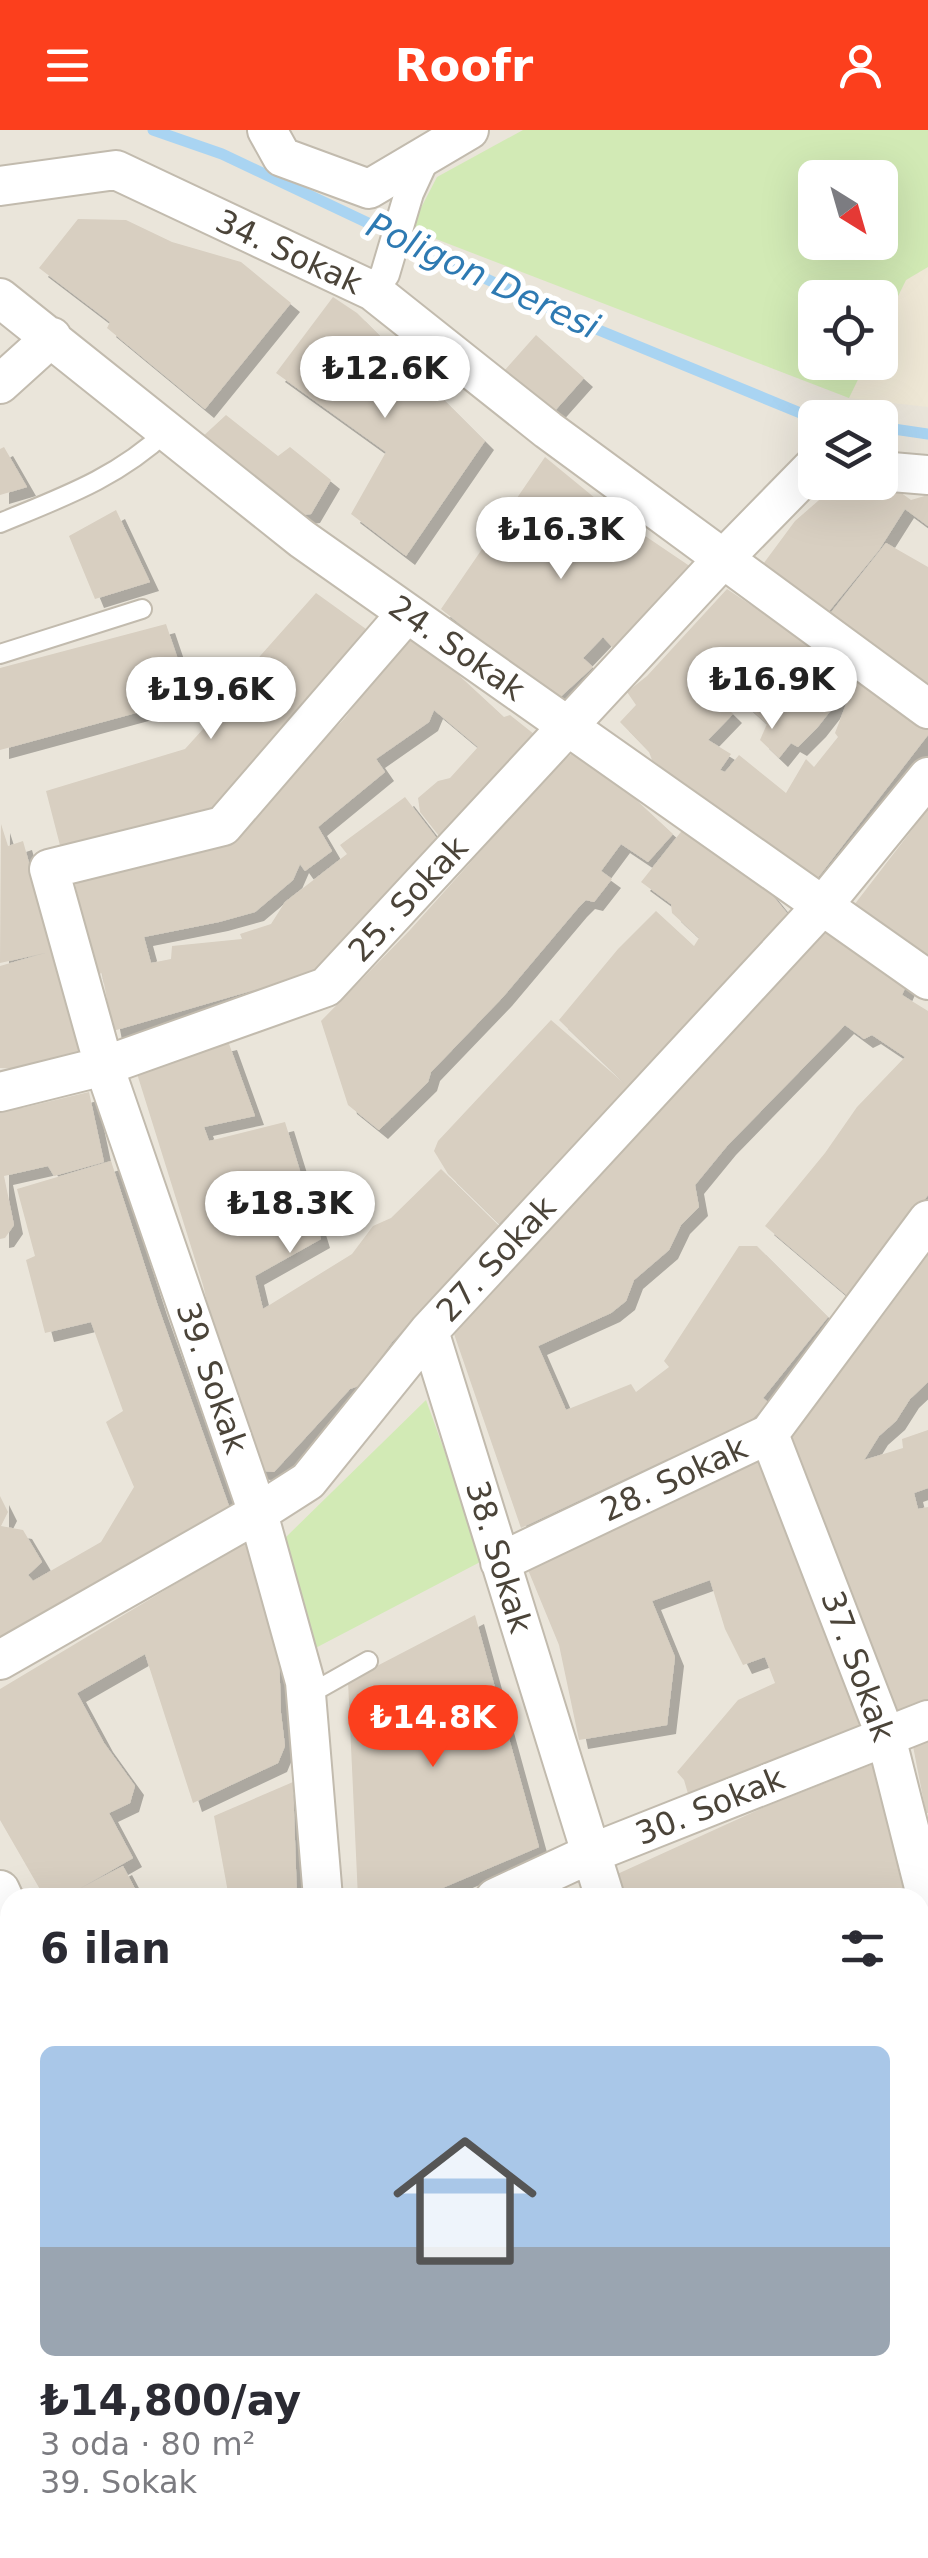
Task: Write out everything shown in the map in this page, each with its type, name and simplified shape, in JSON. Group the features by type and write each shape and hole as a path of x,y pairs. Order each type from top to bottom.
{"street":[{"path":"267,130 282,157 369,189 469,130"},
{"path":"379,283 409,193 428,152"},
{"name":"34. Sokak","path":"0,186 116,170 379,283 548,430 928,709"},
{"name":"24. Sokak","path":"0,298 302,539 928,980"},
{"path":"0,384 52,338"},
{"path":"898,472 928,475"},
{"path":"722,560 798,482"},
{"name":"25. Sokak","path":"0,1092 104,1066 326,986 722,560"},
{"name":"39. Sokak","path":"321,1888 305,1682 258,1513 104,1066 49,869 224,826 407,613"},
{"name":"27. Sokak","path":"0,1660 308,1481 428,1331 824,904 928,777"},
{"name":"28. Sokak","path":"500,1562 769,1434 928,1220"},
{"name":"38. Sokak","path":"428,1331 602,1888"},
{"name":"37. Sokak","path":"769,1434 886,1737 924,1888"},
{"name":"30. Sokak","path":"517,1888 592,1853 928,1720"}],"lane":[{"path":"0,524 127,466 167,430"},
{"path":"0,654 142,608"},
{"path":"306,1696 368,1661"}],"shaded area":[{"path":"0,130 928,130 928,1888 0,1888"},
{"path":"928,267 928,407 898,404 898,400 849,398 858,380 898,380 898,296 906,280"}],"green space":[{"path":"523,130 928,130 928,267 906,280 898,296 898,280 798,280 798,378 410,229 437,177"},
{"path":"802,380 858,380 849,398"},
{"path":"426,1400 484,1560 304,1654 285,1538"}],"building":[{"path":"78,219 126,220 172,242 241,262 291,303 205,409 107,328 110,322 39,268"},
{"path":"333,297 357,313 485,441 406,556 351,514 386,452 276,373"},
{"path":"536,335 584,378 552,414 504,371"},
{"path":"226,415 278,456 290,447 331,480 311,514 288,517 200,439"},
{"path":"4,447 27,487 0,495 0,449"},
{"path":"545,457 623,521 694,569 616,651 603,637 583,658 593,667 556,701 441,609"},
{"path":"898,491 911,500 928,495 928,526 905,509 879,550 821,621 755,575 795,521 819,500 898,500"},
{"path":"116,510 150,582 95,599 69,536"},
{"path":"886,543 928,567 928,695 859,635 829,615"},
{"path":"727,589 928,724 928,735 816,880 652,760 620,722 636,705 627,692 647,676","holes":["856,678 835,733 838,737 814,767 806,759 786,793 739,755 725,772 720,770 731,754 708,740 733,714 699,681 734,694 767,724 760,740 779,758 791,743 798,747 817,728"]},
{"path":"316,593 366,629 300,715 222,798 226,804 209,821 62,853 46,791 185,749 250,677 245,673"},
{"path":"166,624 191,698 0,750 0,668"},
{"path":"412,632 504,717 510,715 544,742 447,846 420,812 418,798 438,781 450,778 478,747 434,710 429,722 376,759 385,772 318,827 332,851 305,871 300,864 293,880 255,912 144,937 151,963 171,959 172,946 242,939 240,934 271,924 285,902 347,854 340,845 405,797 442,845 305,984 261,988 113,1031 102,973 95,975 71,865 135,852 287,778 344,719"},
{"path":"579,747 673,834 648,862 621,844 601,871 612,879 594,902 586,900 578,908 503,997 431,1072 428,1082 379,1130 348,1105 321,1021 494,836 509,810"},
{"path":"928,809 928,962 851,909"},
{"path":"688,823 760,880 791,918 499,1224 448,1174 434,1151 438,1141 551,1020 625,1084 559,1020 618,949 656,911 694,946 699,938 672,913 671,904 641,882"},
{"path":"1,824 8,846 23,841 84,1061 27,1069 0,1068 0,966 45,953 0,963"},
{"path":"827,927 906,986 902,995 928,1011 928,1195 851,1299 765,1226 857,1107 905,1057 872,1035 864,1039 845,1025 727,1146 695,1185 699,1207 681,1225 669,1250 634,1280 626,1301 611,1313 538,1346 566,1410 631,1384 636,1392 669,1367 664,1361 739,1246 757,1246 828,1317 763,1398 769,1403 741,1430 665,1460 521,1528 453,1331 639,1133 634,1128 670,1093 674,1096"},
{"path":"228,1041 255,1116 204,1127 209,1141 285,1122 321,1239 255,1276 263,1309 352,1254 373,1226 391,1218 441,1169 499,1226 392,1342 361,1385 350,1389 274,1472 251,1470 203,1285 134,1064"},
{"path":"89,1092 104,1162 54,1176 48,1166 4,1176 14,1225 0,1239 0,1108 17,1102 22,1108"},
{"path":"111,1161 234,1520 0,1651 0,1496 8,1512 1,1526 23,1530 42,1562 28,1575 33,1581 101,1542 134,1487 106,1422 123,1411 91,1322 45,1333 26,1260 35,1256 17,1189"},
{"path":"928,1255 928,1382 879,1436 864,1460 903,1448 902,1439 928,1430 928,1488 914,1493 918,1509 928,1507 928,1704 889,1721 841,1567 836,1568 792,1436 854,1354 872,1321 876,1325"},
{"path":"759,1459 863,1727 801,1755 799,1749 689,1797 677,1772 738,1700 775,1683 765,1657 743,1665 725,1629 710,1580 652,1601 675,1657 667,1725 579,1740 559,1645 526,1565"},
{"path":"247,1541 262,1571 254,1576 279,1652 285,1746 278,1763 193,1803 145,1654 77,1693 104,1743 135,1786 130,1803 109,1813 133,1858 81,1888 39,1888 0,1820 0,1689"},
{"path":"475,1615 539,1847 443,1888 358,1888 348,1681"},
{"path":"928,1736 928,1813 926,1813 912,1741"},
{"path":"881,1761 913,1888 616,1888 613,1876 769,1805"},
{"path":"293,1782 297,1888 227,1888 214,1816"},
{"path":"123,1866 135,1888 81,1888"}],"waterway":[{"name":"Poligon Deresi","path":"153,130 222,154 567,317 798,412"},
{"name":"Poligon Deresi","path":"898,430 928,434"}]}
